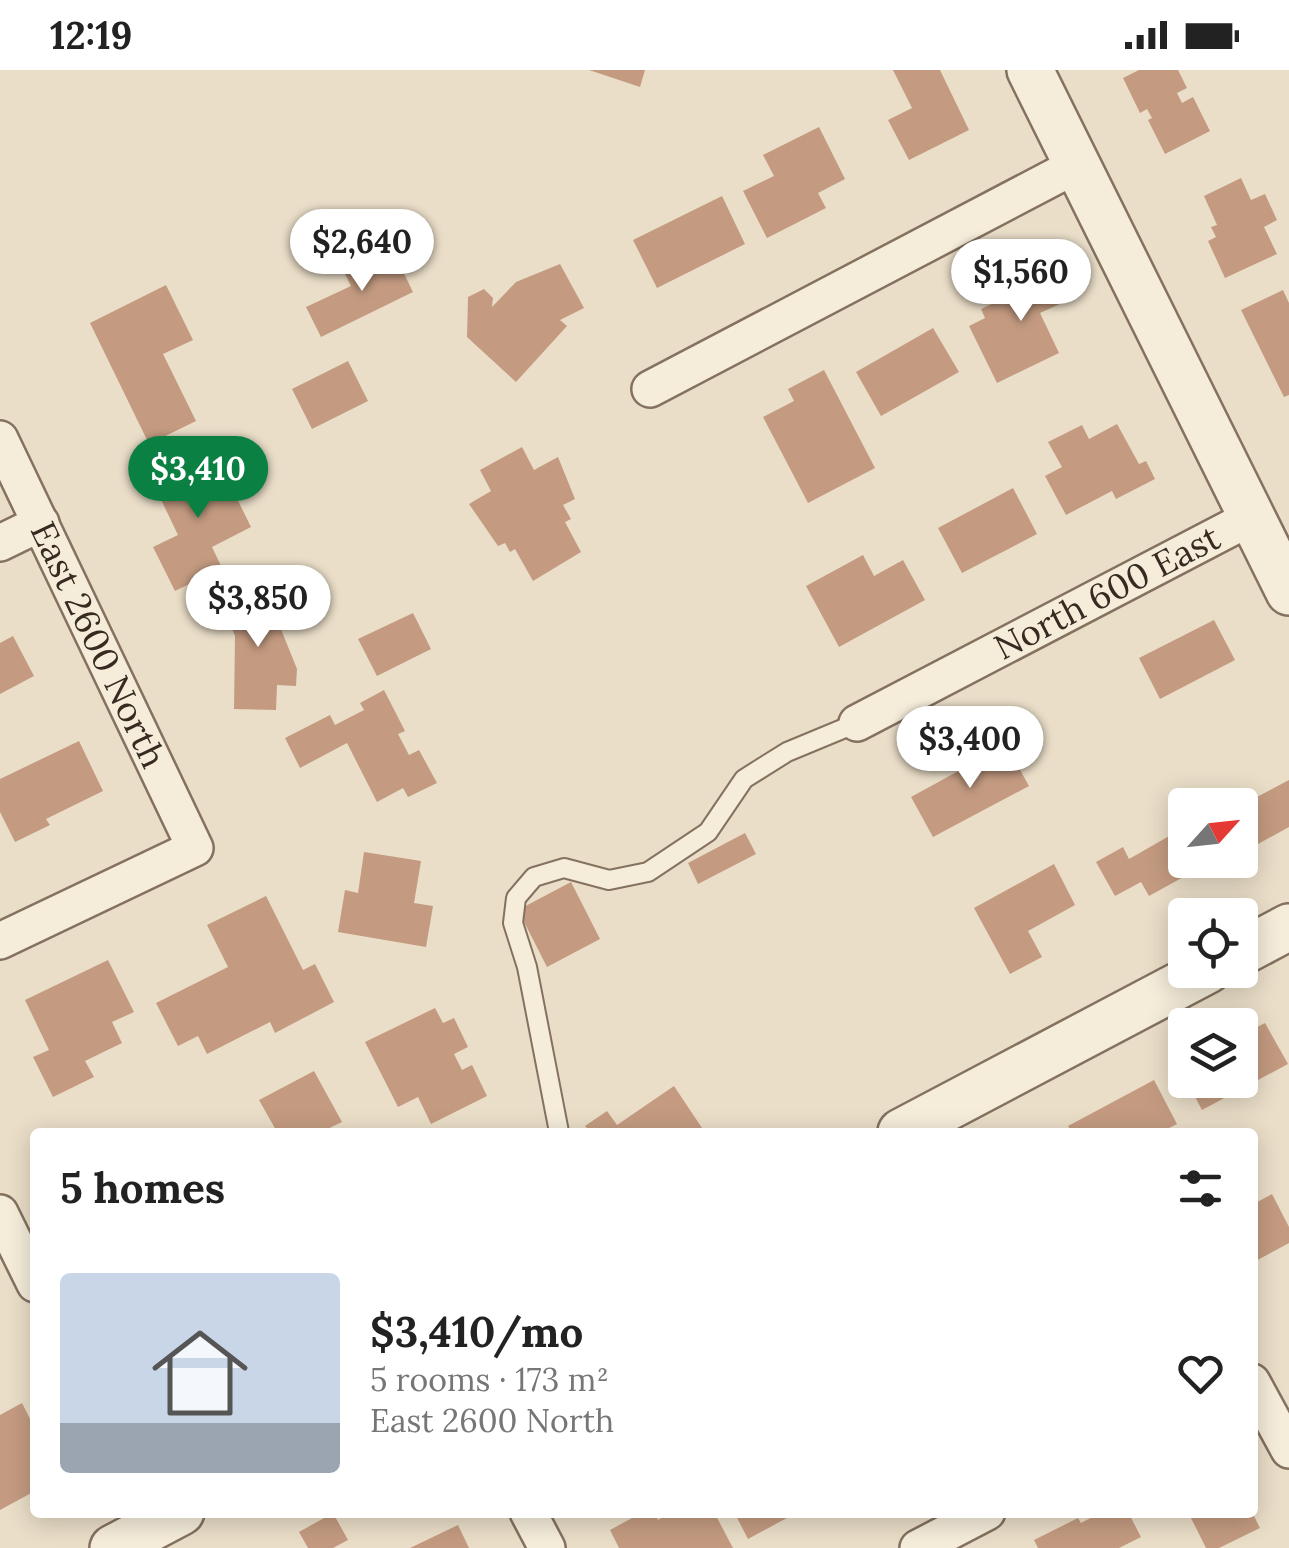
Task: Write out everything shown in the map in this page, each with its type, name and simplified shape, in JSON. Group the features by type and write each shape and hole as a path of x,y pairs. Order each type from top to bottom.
{"street":[{"path":"1030,70 1289,592"},
{"path":"650,389 1077,165"},
{"name":"East 2600 North","path":"0,439 195,848 0,941"},
{"name":"North 600 East","path":"857,723 1252,517"},
{"path":"0,543 41,523"},
{"path":"1258,943 1289,927"},
{"path":"909,1128 1174,988"},
{"path":"0,1213 30,1274"},
{"path":"1258,1393 1289,1450"},
{"path":"113,1548 158,1518"},
{"path":"531,1518 546,1548"},
{"path":"934,1545 977,1518"}],"lane":[{"path":"558,1128 527,967 513,924 516,898 534,878 564,868 609,880 648,872 708,832 744,780 787,752 857,723"}],"building":[{"path":"589,70 645,70 640,87"},
{"path":"893,70 940,70 969,130 909,160 888,120 912,108"},
{"path":"1139,70 1178,70 1187,88 1177,93 1182,103 1193,97 1210,131 1165,154 1148,120 1152,118 1147,109 1140,113 1123,78"},
{"path":"819,127 845,179 818,193 826,208 767,238 743,191 774,176 763,155"},
{"path":"1241,178 1251,200 1265,194 1277,220 1264,227 1277,254 1225,278 1208,241 1216,237 1211,227 1217,225 1204,196"},
{"path":"722,196 745,244 657,288 633,240"},
{"path":"392,249 413,292 321,337 306,307 351,286 344,272"},
{"path":"1055,263 1073,298 1040,313 1059,353 997,383 969,326 985,318 981,309 1007,297 1003,289"},
{"path":"560,264 584,308 560,320 567,326 516,382 467,337 468,297 484,289 493,298 492,307 516,282"},
{"path":"166,285 193,340 163,354 196,421 149,444 90,323"},
{"path":"1283,290 1289,303 1289,395 1284,397 1241,310"},
{"path":"933,328 959,372 881,416 856,372"},
{"path":"348,361 368,401 312,429 292,389"},
{"path":"824,370 875,468 808,503 763,417 794,401 788,389"},
{"path":"1117,424 1139,464 1146,461 1155,479 1116,499 1112,491 1066,515 1045,476 1062,467 1048,442 1082,425 1089,439"},
{"path":"522,447 534,470 558,457 575,499 563,505 571,519 565,522 581,552 533,581 515,549 510,552 505,543 498,546 469,504 491,491 480,470"},
{"path":"215,454 251,527 212,547 222,568 175,591 153,547 178,535 154,485"},
{"path":"1013,488 1037,534 962,573 938,528"},
{"path":"863,555 874,576 903,560 925,600 839,647 806,586"},
{"path":"262,582 297,669 296,686 277,685 276,710 234,709 235,636 221,599"},
{"path":"413,613 431,649 377,676 358,639"},
{"path":"1214,620 1235,660 1160,699 1139,658"},
{"path":"13,636 34,676 0,694 0,643"},
{"path":"384,690 405,731 398,734 409,755 419,750 437,783 408,797 403,788 377,802 347,743 300,768 285,738 330,715 335,725 364,710 360,703"},
{"path":"79,741 103,791 46,819 50,825 15,842 0,812 0,779"},
{"path":"1006,745 1029,786 933,837 911,797"},
{"path":"1289,780 1289,827 1258,844 1258,796"},
{"path":"745,833 756,854 698,884 688,863"},
{"path":"1168,837 1168,878 1182,878 1149,896 1141,882 1115,896 1096,862 1123,847 1129,859"},
{"path":"364,852 421,861 414,903 433,906 426,947 338,932 345,890 358,893"},
{"path":"1054,864 1075,905 1028,931 1042,957 1010,974 974,908"},
{"path":"571,882 600,939 547,967 518,910"},
{"path":"266,896 303,970 315,964 334,1002 275,1033 270,1022 207,1054 198,1036 178,1046 156,1003 228,967 207,925"},
{"path":"108,960 134,1012 112,1022 122,1043 85,1061 94,1077 53,1097 33,1057 49,1050 25,1000"},
{"path":"435,1008 443,1023 454,1018 468,1047 454,1054 462,1070 472,1065 487,1096 431,1124 418,1097 398,1107 365,1042"},
{"path":"1265,1023 1288,1064 1258,1080 1258,1027"},
{"path":"314,1071 342,1122 329,1128 275,1128 259,1100"},
{"path":"1154,1080 1177,1124 1169,1128 1068,1126"},
{"path":"674,1086 702,1128 585,1126 607,1111 617,1125"},
{"path":"1196,1098 1224,1098 1202,1110"},
{"path":"1272,1194 1289,1227 1289,1243 1258,1260 1258,1202"},
{"path":"22,1403 30,1419 30,1494 0,1510 0,1415"},
{"path":"324,1518 336,1518 348,1540 333,1548 308,1548 299,1532"},
{"path":"632,1518 717,1518 733,1548 619,1548 610,1530"},
{"path":"737,1518 787,1518 748,1539"},
{"path":"1078,1518 1081,1523 1091,1518 1131,1518 1141,1537 1119,1548 1038,1548 1034,1540"},
{"path":"1191,1518 1255,1518 1260,1528 1219,1548 1206,1548"},
{"path":"458,1525 469,1548 410,1548"}]}
